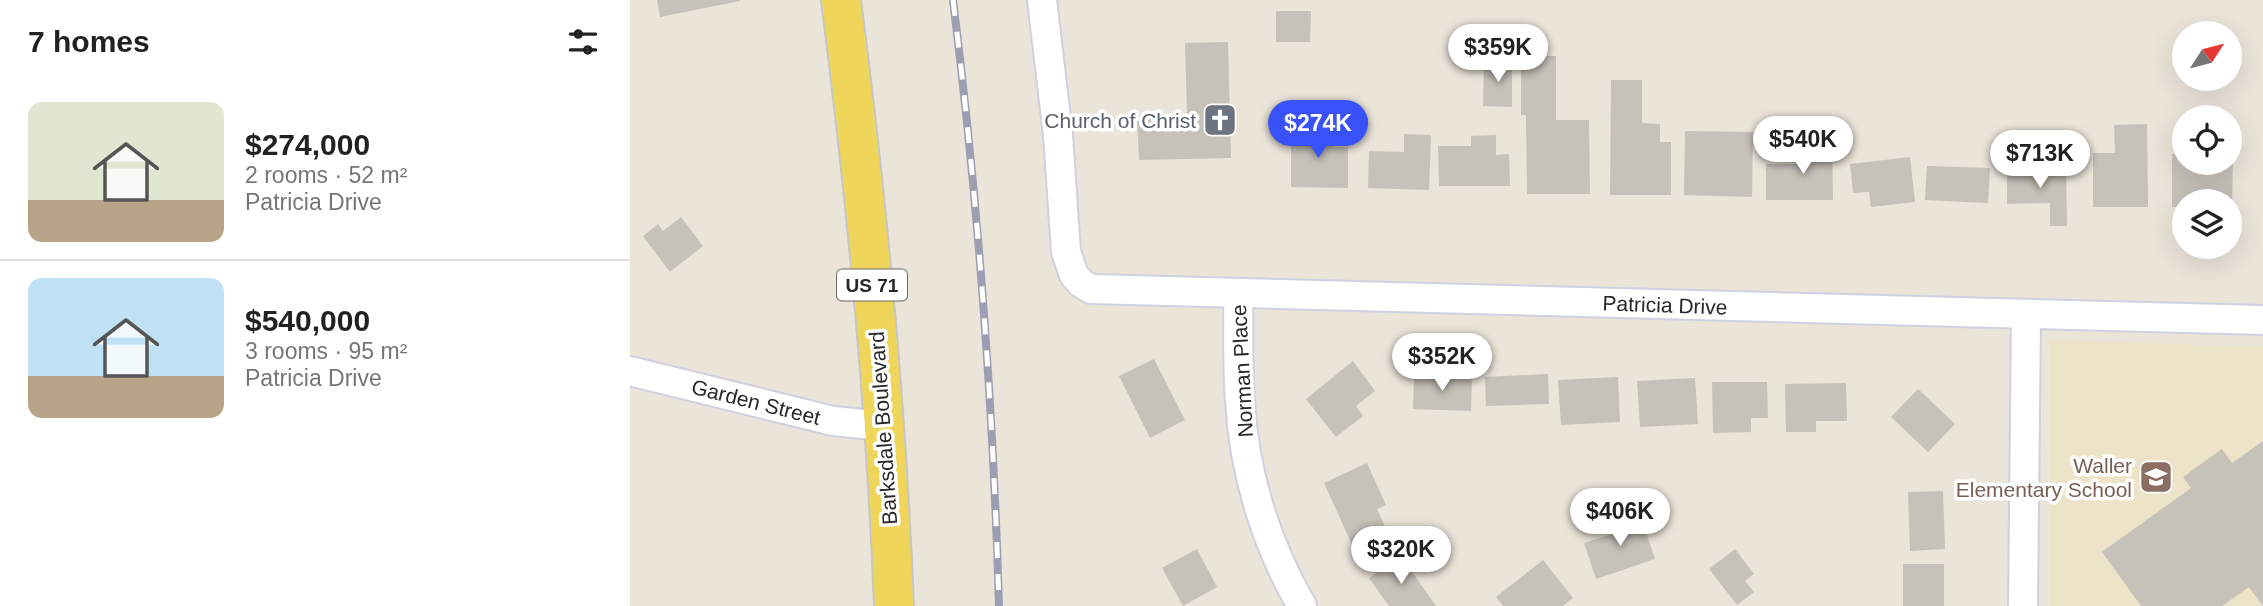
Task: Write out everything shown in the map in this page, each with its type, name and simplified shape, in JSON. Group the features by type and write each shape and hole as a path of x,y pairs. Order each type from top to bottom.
{"main road":[{"name":"Barksdale Boulevard","path":"841,0 867,222 894,606"}],"street":[{"name":"Patricia Drive","path":"1042,0 1058,135 1068,263 1080,283 1091,289 2263,320"},
{"name":"Norman Place","path":"1238,293 1240,402 1250,473 1266,531 1302,606"},
{"path":"2023,606 2026,315"},
{"name":"Garden Street","path":"630,371 833,421 883,426"}],"shaded area":[{"name":"Waller Elementary School","path":"2050,340 2263,347 2263,606 2050,606"}],"building":[{"path":"657,0 740,0 740,1 660,17"},
{"path":"1276,11 1311,11 1310,42 1276,42"},
{"path":"1228,42 1231,158 1139,160 1137,115 1187,114 1185,43"},
{"path":"1521,56 1556,56 1556,120 1589,120 1590,194 1527,194 1526,115 1521,115"},
{"path":"1484,60 1512,61 1512,107 1483,106"},
{"path":"1611,80 1642,80 1642,123 1660,124 1660,142 1671,142 1671,195 1610,195"},
{"path":"2147,124 2148,207 2093,207 2093,153 2115,153 2114,125"},
{"path":"1291,129 1335,130 1334,147 1348,147 1348,188 1291,187"},
{"path":"1685,131 1753,132 1752,197 1684,195"},
{"path":"1404,134 1431,135 1429,190 1368,188 1369,151 1404,152"},
{"path":"1496,135 1496,155 1509,154 1510,186 1439,186 1438,146 1471,146 1471,136"},
{"path":"1802,142 1832,142 1833,200 1766,200 1766,164 1802,164"},
{"path":"1910,157 1915,202 1871,207 1869,192 1853,193 1850,164"},
{"path":"1927,166 1990,168 1988,203 1925,200"},
{"path":"2032,166 2066,166 2067,226 2050,226 2050,203 2007,204 2007,169 2032,169"},
{"path":"2172,175 2233,175 2232,189 2172,189"},
{"path":"681,217 703,246 670,272 643,236 658,224 663,231"},
{"path":"1154,359 1185,420 1150,438 1119,376"},
{"path":"1353,361 1375,391 1356,406 1363,416 1336,437 1306,399"},
{"path":"1548,374 1549,404 1486,406 1485,377"},
{"path":"1414,375 1472,378 1471,411 1413,409"},
{"path":"1618,377 1620,422 1561,425 1558,380"},
{"path":"1695,378 1698,424 1640,427 1637,381"},
{"path":"1712,382 1767,382 1768,418 1751,418 1751,432 1713,433"},
{"path":"1846,383 1847,421 1816,421 1816,432 1786,432 1785,384"},
{"path":"1918,389 1955,424 1928,452 1891,417"},
{"path":"2263,441 2263,606 2249,587 2222,606 2141,606 2102,552 2191,488 2183,477 2222,449 2232,463"},
{"path":"1367,463 1386,505 1377,509 1388,533 1354,549 1324,483"},
{"path":"1943,491 1945,549 1910,551 1908,492"},
{"path":"1633,514 1638,528 1644,526 1655,559 1596,579 1584,543 1615,533 1612,521"},
{"path":"1197,549 1217,587 1183,606 1162,568"},
{"path":"1735,549 1754,574 1745,581 1754,592 1737,605 1709,569"},
{"path":"1401,556 1436,606 1389,606 1369,578"},
{"path":"1543,560 1573,598 1563,606 1503,606 1496,597"},
{"path":"1903,564 1944,564 1944,606 1903,606"}],"railway":[{"path":"953,0 983,302 999,606"}],"place":[{"name":"Church of Christ","path":"1220,120"},
{"name":"Waller Elementary School","path":"2156,477"}]}
